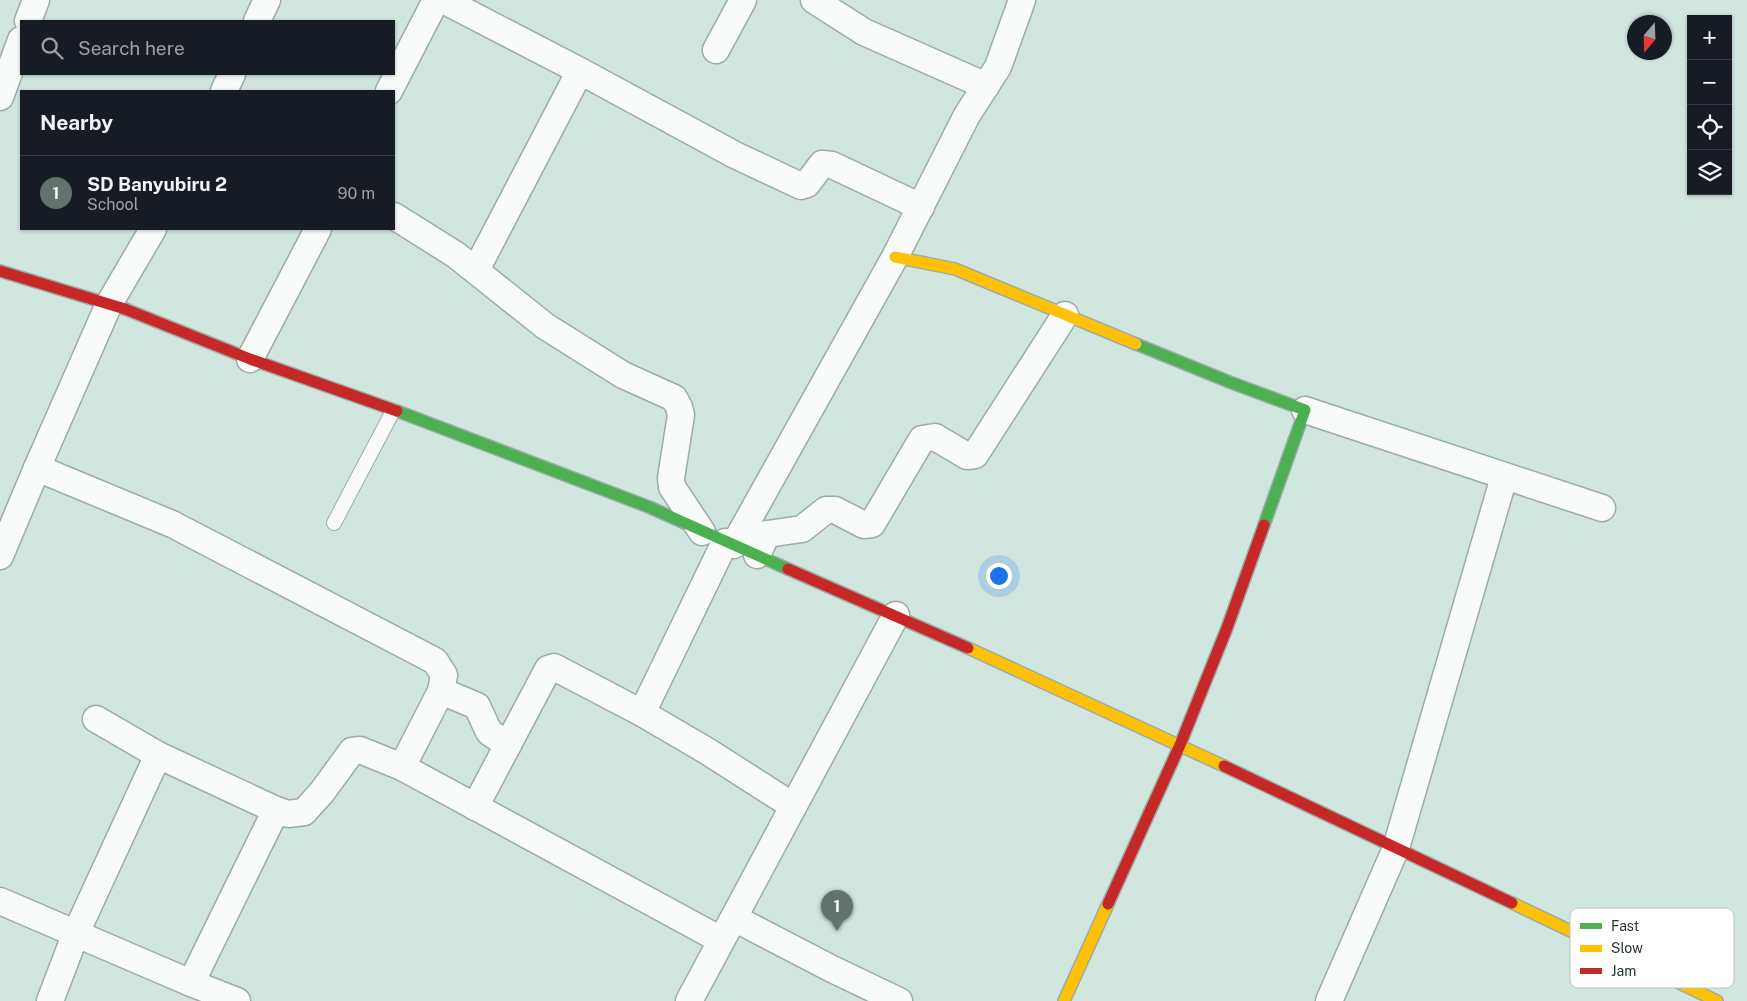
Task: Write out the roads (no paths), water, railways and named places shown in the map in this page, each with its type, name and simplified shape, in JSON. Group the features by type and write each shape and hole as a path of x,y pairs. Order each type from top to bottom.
{"street":[{"path":"28,20 36,0"},
{"path":"257,20 267,0"},
{"path":"391,90 436,0"},
{"path":"443,0 580,71 734,155 801,186 807,184 822,164 832,165 920,207"},
{"path":"716,50 743,0"},
{"path":"814,0 864,32 986,86"},
{"path":"642,713 729,544 895,257 967,115 998,67 1022,0"},
{"path":"0,97 20,43"},
{"path":"476,270 580,71"},
{"path":"224,90 232,75"},
{"path":"395,217 456,255 545,326 623,375 674,398 681,414 671,478 672,487 729,544"},
{"path":"0,556 109,304 152,230"},
{"path":"250,359 317,230"},
{"path":"895,257 955,269 1232,383 1305,410 1602,508"},
{"path":"0,271 109,304 250,359 649,507 729,544 896,616 1180,745 1570,931"},
{"path":"729,544 767,534 802,530 826,510 835,510 864,525 872,524 922,439 935,437 967,456 975,455 1066,315"},
{"path":"1064,1001 1180,745 1228,628 1305,410"},
{"path":"37,468 172,524 435,661 444,676 441,691 402,767"},
{"path":"1329,1001 1396,848 1504,477"},
{"path":"689,1001 896,616"},
{"path":"475,807 548,669 554,667 642,713 707,751 793,806"},
{"path":"441,691 477,706 489,732 508,745"},
{"path":"96,719 158,756 288,814 304,812 322,792 352,751 360,750 402,767 721,940"},
{"path":"50,1001 76,933 158,756"},
{"path":"190,983 276,810"},
{"path":"1,904 76,933 190,983 238,1001"},
{"path":"734,918 832,969 899,1001"},
{"path":"1690,988 1717,1001"}],"lane":[{"path":"334,523 393,411"}],"place":[{"name":"SD Banyubiru 2","path":"837,931"}]}
